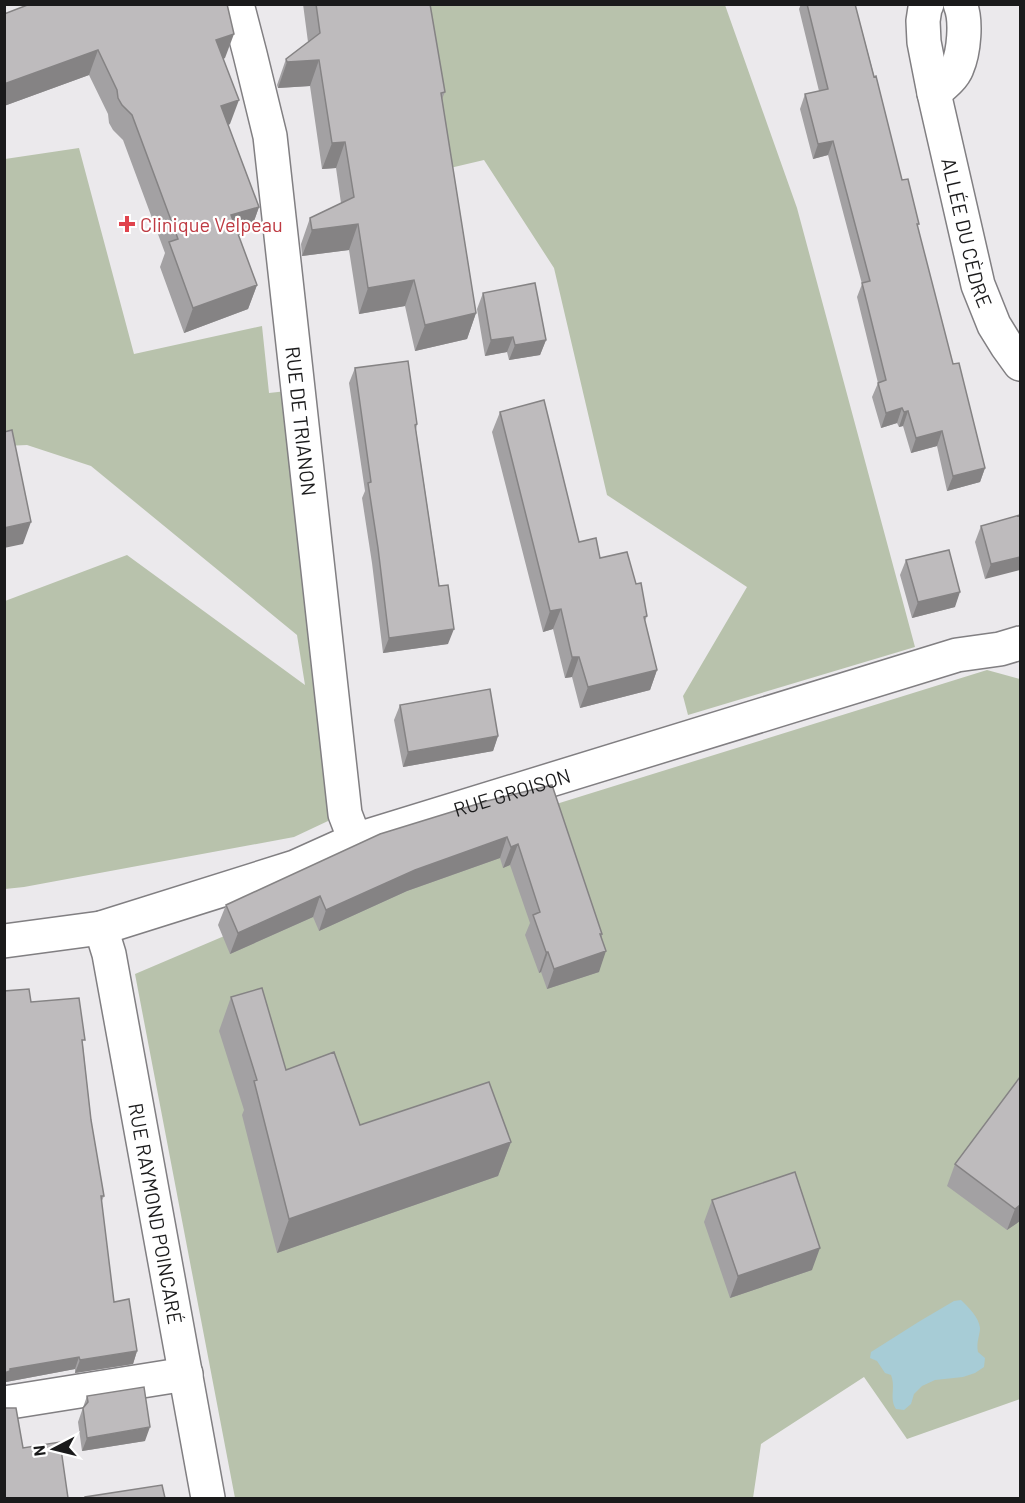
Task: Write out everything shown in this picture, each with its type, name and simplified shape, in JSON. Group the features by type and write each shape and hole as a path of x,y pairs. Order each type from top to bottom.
{"street":[{"name":"RUE DE TRIANON","path":"237,4 270,136 345,814 355,840"},
{"name":"ALLÉE DU CÈDRE","path":"927,4 923,21 924,42 978,285 994,325 1020,364"},
{"path":"934,93 943,86 957,68 964,23 960,4"},
{"name":"RUE GROISON","path":"4,941 100,928 295,867 355,840 957,655 1000,649 1020,643"},
{"name":"RUE RAYMOND POINCARÉ","path":"100,928 111,965 208,1498"},
{"path":"4,1403 186,1374"}],"green space":[{"path":"422,5 725,5 797,208 915,647 688,715 683,696 747,587 607,495 554,268 484,160 450,168"},
{"path":"79,148 134,354 262,326 269,393 287,391 337,782 328,821 294,837 5,889 5,601 127,555 305,685 297,635 91,466 27,445 5,446 5,159"},
{"path":"987,670 1020,679 1020,1399 907,1439 864,1377 761,1444 753,1498 235,1498 135,974 473,830"}],"water":[{"path":"961,1300 978,1320 980,1331 978,1352 985,1358 984,1367 963,1377 935,1380 922,1386 914,1394 911,1404 904,1410 896,1409 893,1401 891,1375 885,1373 877,1361 870,1358 871,1352 954,1301"}],"building":[{"path":"30,4 227,4 234,34 216,40 239,100 221,106 259,207 231,215 257,285 193,308 169,242 178,239 132,115 118,98 117,90 98,50 4,84 4,14"},
{"path":"316,4 430,4 445,92 441,93 476,313 425,325 414,280 368,288 358,224 312,230 310,218 354,197 345,142 332,143 319,60 287,62 286,59 320,33"},
{"path":"807,4 855,4 902,180 908,179 919,224 917,224 953,364 959,363 985,468 953,476 942,431 916,438 908,411 904,412 902,408 886,413 878,383 886,380 862,283 870,281 833,141 818,144 805,94 828,89"},
{"path":"535,283 546,340 515,345 513,337 491,340 483,293"},
{"path":"408,361 417,424 415,425 439,586 448,585 454,629 389,638 355,368"},
{"path":"544,400 579,542 596,538 600,558 627,552 636,584 641,583 647,616 644,617 657,670 588,687 579,657 572,657 561,609 550,611 500,412"},
{"path":"12,430 31,522 4,528 4,432"},
{"path":"1020,515 1020,557 991,564 981,526"},
{"path":"949,550 960,592 918,602 906,560"},
{"path":"490,689 498,736 408,752 400,705"},
{"path":"552,785 606,951 554,969 533,915 540,912 518,844 511,847 507,837 415,870 326,910 320,896 238,933 226,905 380,834 487,801"},
{"path":"262,988 286,1070 334,1052 360,1125 489,1082 511,1142 289,1219 254,1081 257,1080 231,997"},
{"path":"29,989 31,1002 79,998 85,1040 82,1040 91,1120 104,1196 101,1196 114,1302 129,1299 137,1351 80,1360 79,1357 10,1369 4,1373 4,991"},
{"path":"1020,1077 1020,1205 1015,1209 955,1164"},
{"path":"795,1172 820,1248 738,1276 712,1200"},
{"path":"144,1387 150,1427 87,1438 83,1408 88,1402 87,1396"},
{"path":"4,1408 16,1408 23,1448 60,1442 68,1498 4,1498"},
{"path":"162,1485 165,1498 85,1498 85,1497"}],"place":[{"name":"Clinique Velpeau","path":"127,224"}]}
